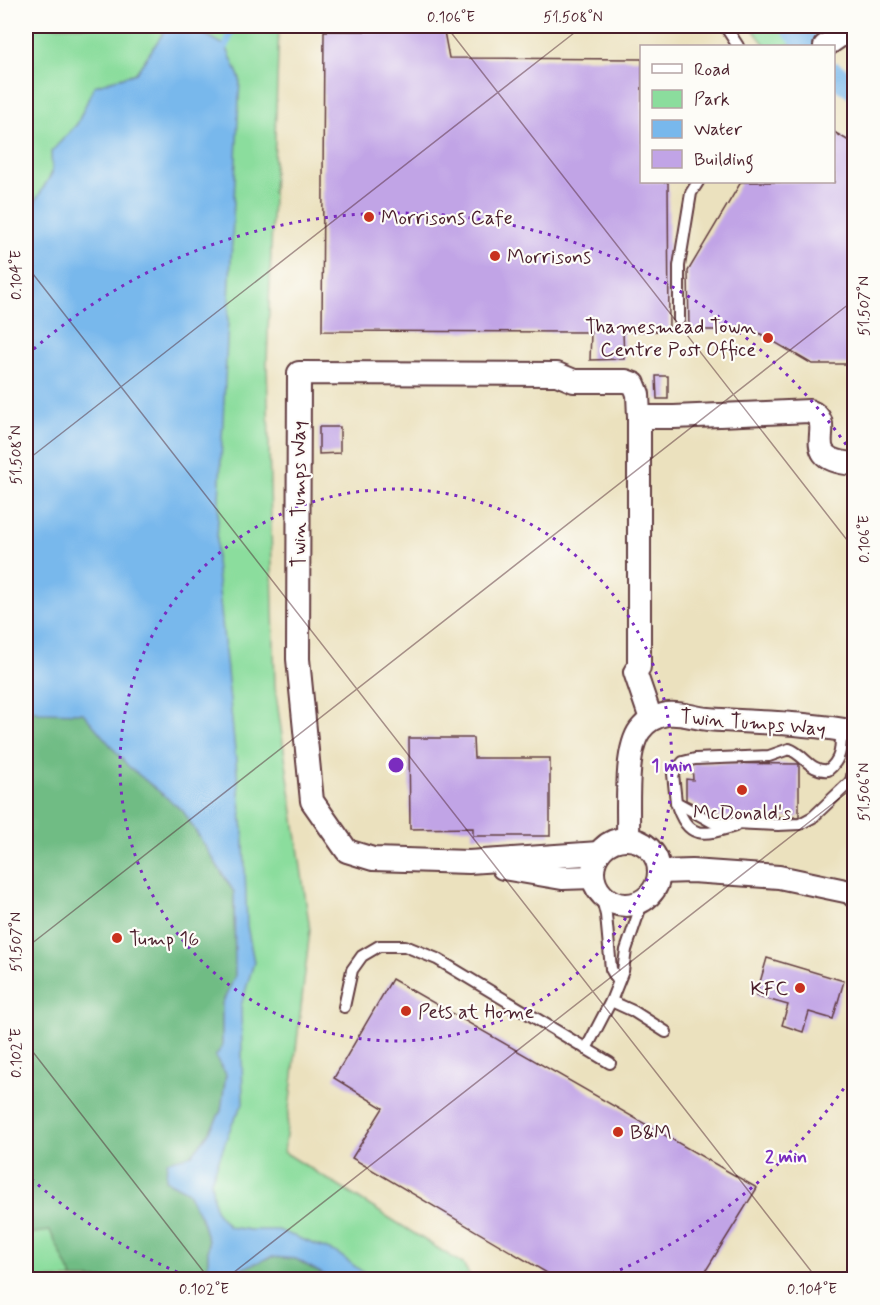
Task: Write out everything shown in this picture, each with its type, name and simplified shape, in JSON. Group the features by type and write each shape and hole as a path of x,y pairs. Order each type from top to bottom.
{"street":[{"name":"Twin Tumps Way","path":"651,719 635,672 639,667 639,417 638,394 634,384 626,381 574,381 557,374 299,373 298,659 312,801 347,851 373,859 469,862 599,853 609,843 628,839 630,755 640,730 651,719 676,714 705,719 809,725 848,731"},
{"path":"639,417 808,411 819,416 822,421 821,449 825,456 837,462 855,464"},
{"path":"599,853 593,867 596,884 614,903 624,905 643,900 652,892 657,883 658,862 647,846 628,839"},
{"name":"Twin Tumps Way","path":"469,862 596,884"},
{"path":"659,872 692,871 779,877 853,893"}],"lane":[{"path":"725,26 737,45"},
{"path":"679,320 679,266 691,193 697,183"},
{"path":"676,802 712,822 800,824 813,817 853,784 854,747 848,731"},
{"path":"741,824 711,834 701,834 691,830 684,822 676,802 673,774 683,762 695,759 769,756 789,749 801,756 813,768 828,770 838,760 848,731"},
{"path":"596,884 606,915 611,969 618,981"},
{"path":"586,1049 624,971 626,950 643,900"},
{"path":"345,1007 352,970 362,956 379,946 405,946 437,959 610,1063"},
{"path":"611,1001 633,1011 666,1032"}],"green space":[{"path":"26,26 279,26 267,363 275,687 310,930 284,1152 463,1264 472,1279 26,1279"},
{"path":"750,26 822,26 817,31 789,45 765,45"},
{"path":"26,707 39,712 83,712 128,766 183,811 234,892 235,976 222,1004 222,1047 226,1074 221,1111 208,1134 192,1155 166,1180 187,1191 201,1218 208,1241 208,1270 204,1279 73,1279 50,1231 26,1234"},
{"path":"271,1257 296,1259 331,1279 234,1280 241,1269"}],"water":[{"path":"168,26 190,26 226,46 240,79 216,561 244,841 247,926 254,962 241,1006 243,1104 232,1124 211,1181 215,1210 229,1227 278,1230 337,1253 372,1279 331,1279 296,1259 271,1257 241,1269 234,1279 204,1279 208,1270 208,1241 201,1218 187,1191 166,1180 167,1161 192,1155 208,1134 221,1111 226,1074 215,1057 222,1047 222,1004 235,976 234,892 183,811 128,766 83,713 38,712 26,707 26,217 52,173 51,152 77,124 94,86 136,73"}],"building":[{"name":"Morrisons","path":"408,26 443,26 449,58 640,59 640,183 668,183 669,331 623,332 624,359 590,360 591,332 322,331 324,31 387,31"},
{"path":"835,133 854,144 854,364 812,364 754,330 689,330 688,271 740,183 835,183"},
{"path":"656,376 668,376 668,399 657,399"},
{"path":"319,427 340,427 340,453 319,454"},
{"path":"409,738 473,738 474,758 550,758 550,836 473,836 473,828 410,829"},
{"name":"McDonald's","path":"692,763 799,764 799,817 712,817 712,813 686,800 686,779 693,780"},
{"name":"KFC","path":"767,958 844,981 833,1019 809,1012 803,1032 782,1025 788,1005 756,996"},
{"path":"392,979 757,1188 700,1280 559,1280 352,1158 383,1108 334,1078"}],"waterway":[{"path":"226,46 233,26"},
{"path":"791,26 808,45"},
{"path":"835,75 854,88"}],"place":[{"name":"Morrisons Cafe","path":"369,217"},
{"name":"Morrisons","path":"495,256"},
{"name":"Thamesmead Town Centre Post Office","path":"768,338"},
{"name":"McDonald's","path":"742,790"},
{"name":"Tump 16","path":"117,938"},
{"name":"KFC","path":"800,988"},
{"name":"Pets at Home","path":"406,1011"},
{"name":"B&M","path":"618,1132"}]}
